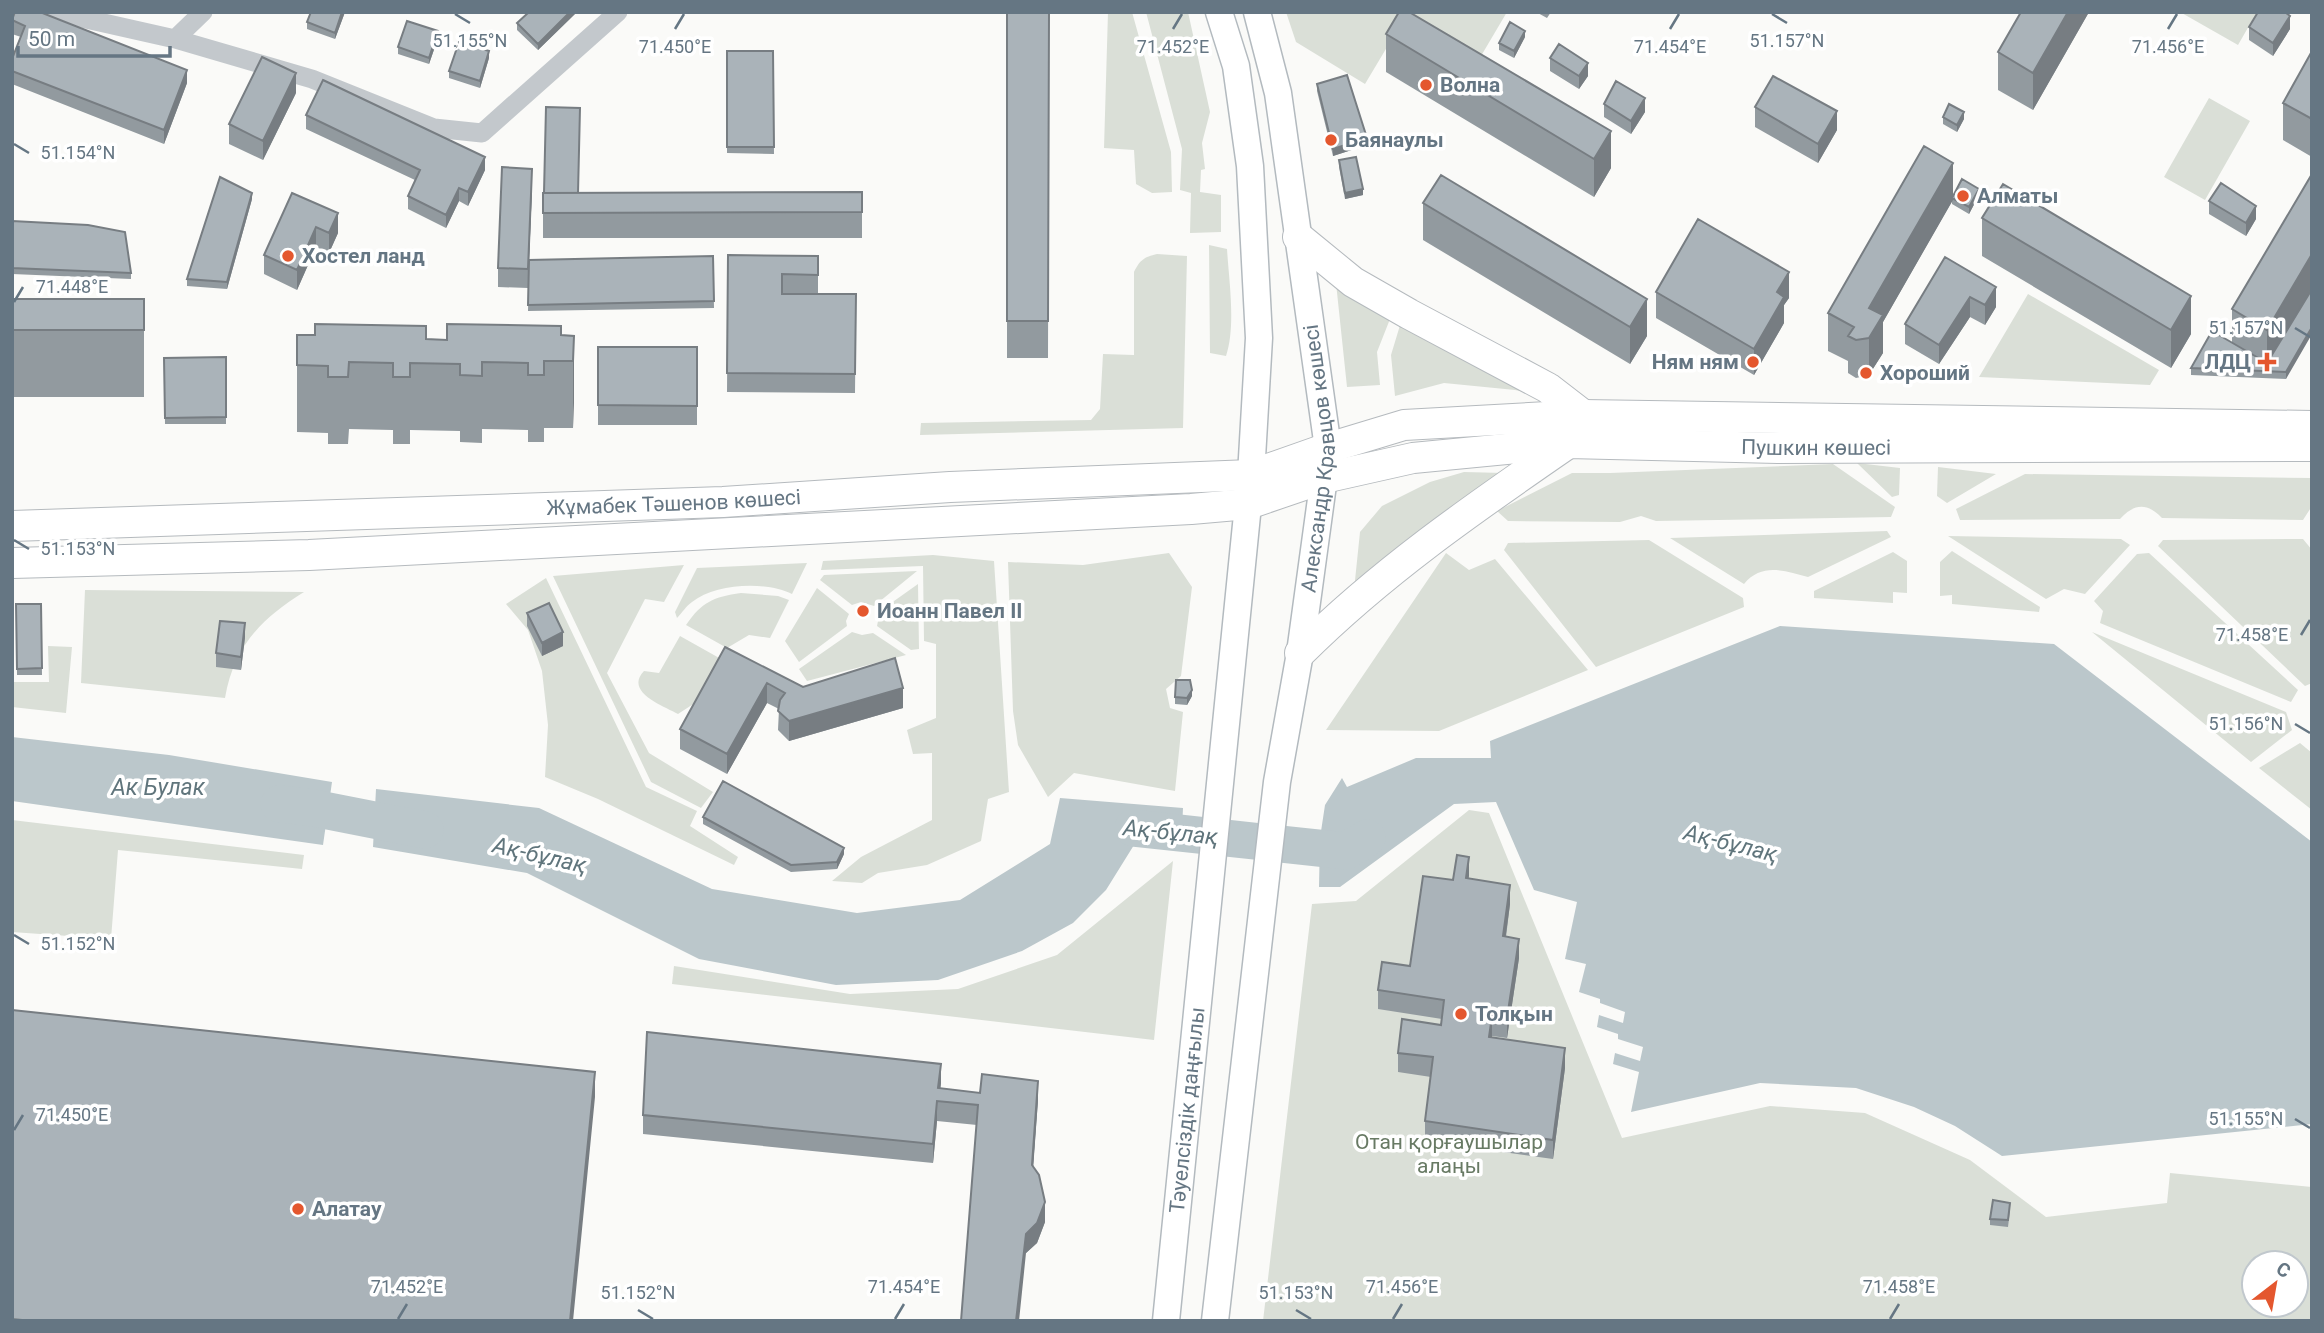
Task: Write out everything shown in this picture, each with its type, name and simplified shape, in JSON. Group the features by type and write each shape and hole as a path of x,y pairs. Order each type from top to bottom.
{"main road":[{"path":"1219,12 1236,66 1250,166 1259,338 1250,490"},
{"name":"Александр Кравцов көшесі","path":"1215,1321 1277,782 1300,653 1328,448 1278,93 1257,12"},
{"path":"1298,237 1353,282 1548,388 1583,415"},
{"name":"Пушкин көшесі","path":"1328,448 1404,425 1583,415 2312,426"},
{"path":"1300,653 1370,588 1497,492 1568,443"},
{"name":"Пушкин көшесі","path":"1324,478 1413,458 1568,443 1778,448 2312,446"},
{"name":"Жұмабек Тәшенов көшесі","path":"12,526 723,502 950,487 1250,490 1328,448"},
{"name":"Жұмабек Тәшенов көшесі","path":"12,563 309,555 1158,511 1250,490 1324,478"},
{"name":"Тәуелсіздік даңғылы","path":"1166,1321 1250,490"}],"street":[{"path":"55,12 175,38 312,79 434,128 482,133 618,12"},
{"path":"175,38 202,12"}],"green space":[{"path":"1108,12 1132,12 1171,152 1172,192 1152,193 1136,184 1134,150 1104,148"},
{"path":"1146,12 1188,12 1210,112 1202,143 1205,169 1201,170 1200,192 1221,195 1221,232 1190,233 1191,193 1180,190 1182,149"},
{"path":"1286,12 1408,12 1365,84 1296,42"},
{"path":"1410,12 1507,12 1481,56"},
{"path":"2180,12 2257,12 2238,45"},
{"path":"2209,98 2250,121 2205,200 2164,177"},
{"path":"1209,245 1227,249 1231,331 1226,356 1210,353"},
{"path":"1157,254 1187,256 1183,428 920,435 921,423 1091,420 1100,409 1103,354 1134,355 1134,272 1143,260"},
{"path":"1336,283 1390,319 1377,352 1380,385 1347,387"},
{"path":"2028,294 2159,370 2150,385 1979,377"},
{"path":"1401,322 1539,395 1444,383 1395,396 1391,355"},
{"path":"1857,463 1900,468 1899,495 1892,497"},
{"path":"1833,464 1895,507 1891,517 1656,521 1641,516 1620,522 1508,521 1497,511 1572,473"},
{"path":"1938,467 1996,474 1947,503 1937,496"},
{"path":"1464,472 1504,473 1354,590 1360,532 1382,506 1430,482"},
{"path":"2025,474 2312,478 2312,506 2303,520 2162,518 2152,510 2141,507 2130,510 2120,519 1960,520 1956,509"},
{"path":"1887,531 1891,537 1808,577 1774,570 1758,573 1744,584 1670,538"},
{"path":"1948,536 2121,539 2130,545 2085,594 2064,589 2046,599"},
{"path":"2303,539 2312,550 2312,683 2305,686 2158,546 2163,540"},
{"path":"1649,540 1743,598 1744,607 1596,667 1504,550 1508,543"},
{"path":"1952,551 2040,607 2039,612 1952,604 1952,595 1940,596 1940,562"},
{"path":"1893,552 1907,561 1907,593 1893,592 1893,603 1814,598 1814,591"},
{"path":"1169,553 1192,587 1181,676 1166,689 1170,708 1183,712 1175,791 1074,773 1048,797 1018,745 1013,711 1008,562 1083,565"},
{"path":"1446,553 1469,570 1495,559 1588,670 1439,731 1326,730"},
{"path":"2149,553 2298,690 2291,702 2100,623 2103,611 2094,601 2137,554"},
{"path":"933,555 994,561 1009,792 988,799 981,841 927,865 878,873 862,883 832,881 861,857 932,820 932,753 913,754 907,730 936,718 936,644 924,641 923,566 821,570 823,561"},
{"path":"807,563 792,594 769,587 727,588 702,596 677,618 675,612 697,568"},
{"path":"684,565 664,602 645,599 607,673 649,753 713,792 701,808 651,782 553,576"},
{"path":"917,571 874,606 861,602 852,605 820,580 824,575"},
{"path":"546,578 646,787 697,811 690,826 738,857 734,865 598,799 545,777 548,725 542,671 528,630 506,604"},
{"path":"918,584 919,649 911,650 877,626 880,611"},
{"path":"817,588 849,614 847,626 799,662 785,641"},
{"path":"85,590 304,592 262,624 252,636 235,663 225,698 81,683"},
{"path":"741,593 778,596 789,600 770,638 749,635 727,648 686,625 697,611 709,602"},
{"path":"852,632 862,635 873,633 906,655 807,681 799,669"},
{"path":"2092,632 2286,712 2292,730 2251,762"},
{"path":"680,636 721,659 701,699 678,714 642,692 639,679 644,671 659,673"},
{"path":"48,646 72,647 66,713 12,707 12,682 49,682"},
{"path":"2300,743 2312,753 2312,810 2259,768"},
{"name":"Отан қорғаушылар алаңы","path":"1469,810 1489,813 1622,1138 1770,1106 1865,1113 1970,1160 2046,1217 2167,1203 2170,1173 2312,1187 2312,1321 1263,1321 1312,904 1356,901"},
{"path":"12,820 304,855 302,869 118,850 111,939 12,932"},
{"path":"1173,861 1154,1040 672,984 674,966 850,994 958,989 1057,955"}],"water":[{"path":"1780,626 2054,644 2312,842 2312,1124 2002,1156 1955,1126 1914,1107 1856,1088 1760,1083 1631,1112 1639,1072 1613,1064 1615,1053 1640,1061 1643,1047 1618,1039 1618,1034 1597,1027 1599,1015 1623,1023 1625,1012 1579,992 1586,964 1565,959 1577,902 1534,890 1496,802 1454,804 1340,887 1319,887 1320,838 1325,805 1342,778 1347,787 1416,758 1491,758 1490,741"},
{"name":"Ак Булак","path":"12,737 169,755 332,782 323,845 12,801"},
{"path":"376,789 539,808 712,889 857,913 960,900 1050,844 1060,798 1183,808 1181,850 1134,845 1106,890 1073,923 1022,951 938,980 836,985 699,959 527,873 373,847"}],"building":[{"path":"15,12 40,12 187,70 164,130 12,71 12,59 25,26 12,20"},
{"path":"311,12 342,12 335,33 307,22"},
{"path":"529,12 570,12 538,44 517,23"},
{"path":"1007,12 1049,12 1048,321 1007,321"},
{"path":"1399,12 1409,12 1611,131 1594,159 1386,34"},
{"path":"2021,12 2068,12 2033,73 1998,52"},
{"path":"2258,12 2285,12 2290,16 2273,43 2249,27"},
{"path":"407,21 438,31 429,58 398,47"},
{"path":"1510,22 1525,31 1514,51 1499,43"},
{"path":"459,42 489,51 480,81 449,71"},
{"path":"1559,44 1588,63 1579,76 1550,58"},
{"path":"727,51 773,51 774,147 727,147"},
{"path":"2312,51 2312,119 2283,103"},
{"path":"262,57 296,73 263,141 229,124"},
{"path":"1347,75 1367,138 1333,149 1317,84"},
{"path":"1773,76 1837,111 1818,144 1755,107"},
{"path":"323,80 485,157 468,192 459,188 446,215 408,196 420,170 306,115"},
{"path":"1616,81 1645,98 1631,121 1604,104"},
{"path":"1949,104 1964,112 1957,125 1943,117"},
{"path":"546,107 580,108 578,193 544,193"},
{"path":"1924,146 1953,163 1869,308 1883,315 1869,338 1856,340 1848,336 1854,327 1828,313"},
{"path":"1356,157 1363,189 1345,193 1339,160"},
{"path":"502,167 532,169 528,269 498,268"},
{"path":"2312,174 2312,254 2267,330 2232,309"},
{"path":"1441,175 1647,299 1630,327 1423,203"},
{"path":"220,177 252,193 227,282 187,279"},
{"path":"1962,179 1979,189 1969,207 1952,198"},
{"path":"2221,183 2256,206 2246,223 2209,201"},
{"path":"2003,184 2191,296 2171,330 1982,218"},
{"path":"862,192 862,212 543,213 543,193"},
{"path":"292,193 338,213 329,233 316,227 297,270 264,255"},
{"path":"1698,219 1789,272 1777,292 1784,297 1754,349 1656,292"},
{"path":"12,221 88,225 125,232 131,273 12,268"},
{"path":"728,255 818,256 818,275 782,274 782,294 856,294 855,374 727,373"},
{"path":"713,256 714,301 528,305 529,260"},
{"path":"1945,257 1996,287 1985,305 1970,297 1939,345 1905,324"},
{"path":"2312,289 2312,327 2286,372 2191,368 2212,331 2267,363"},
{"path":"12,299 144,299 144,330 12,330"},
{"path":"315,324 426,326 426,339 447,340 447,324 561,326 561,335 574,336 573,361 544,361 544,375 528,375 528,363 482,362 482,376 460,375 460,364 410,363 410,377 393,377 393,363 349,362 348,377 328,377 328,366 297,365 297,335 315,335"},
{"path":"598,347 697,347 697,406 598,405"},
{"path":"226,357 226,417 165,418 164,358"},
{"path":"549,603 563,632 542,643 527,613"},
{"path":"16,604 41,604 42,668 17,669"},
{"path":"220,621 245,623 241,657 216,653"},
{"path":"725,647 803,687 895,658 903,688 789,721 778,711 780,700 785,693 767,683 727,754 680,729"},
{"path":"1176,680 1190,680 1192,690 1187,698 1175,697"},
{"path":"723,781 844,848 837,862 791,865 703,817"},
{"name":"Толқын","path":"1457,855 1469,857 1466,878 1510,885 1503,936 1519,939 1507,1018 1492,1016 1489,1037 1565,1048 1553,1140 1425,1121 1433,1057 1398,1053 1402,1019 1441,1025 1444,1000 1378,990 1382,962 1410,966 1423,876 1453,880"},
{"name":"Алатау","path":"12,1010 595,1072 570,1321 12,1319"},
{"path":"647,1032 941,1064 938,1088 980,1093 982,1074 1038,1081 1032,1165 1039,1175 1045,1202 1037,1223 1026,1234 1016,1321 961,1321 978,1105 937,1101 933,1144 643,1115"},
{"path":"1993,1200 2010,1203 2008,1220 1990,1219"}],"waterway":[{"name":"Ақ-бұлақ","path":"279,804 308,807 425,830"},
{"name":"Ақ-бұлақ","path":"1133,828 1346,851 1367,838"}],"place":[{"name":"Волна","path":"1426,85"},
{"name":"Баянаулы","path":"1331,140"},
{"name":"Алматы","path":"1963,196"},
{"name":"Хостел ланд","path":"288,256"},
{"name":"Ням ням","path":"1753,362"},
{"name":"ЛДЦ","path":"2267,362"},
{"name":"Хороший","path":"1866,373"},
{"name":"Иоанн Павел II","path":"863,611"},
{"name":"Толқын","path":"1461,1014"},
{"name":"Алатау","path":"298,1209"}]}
